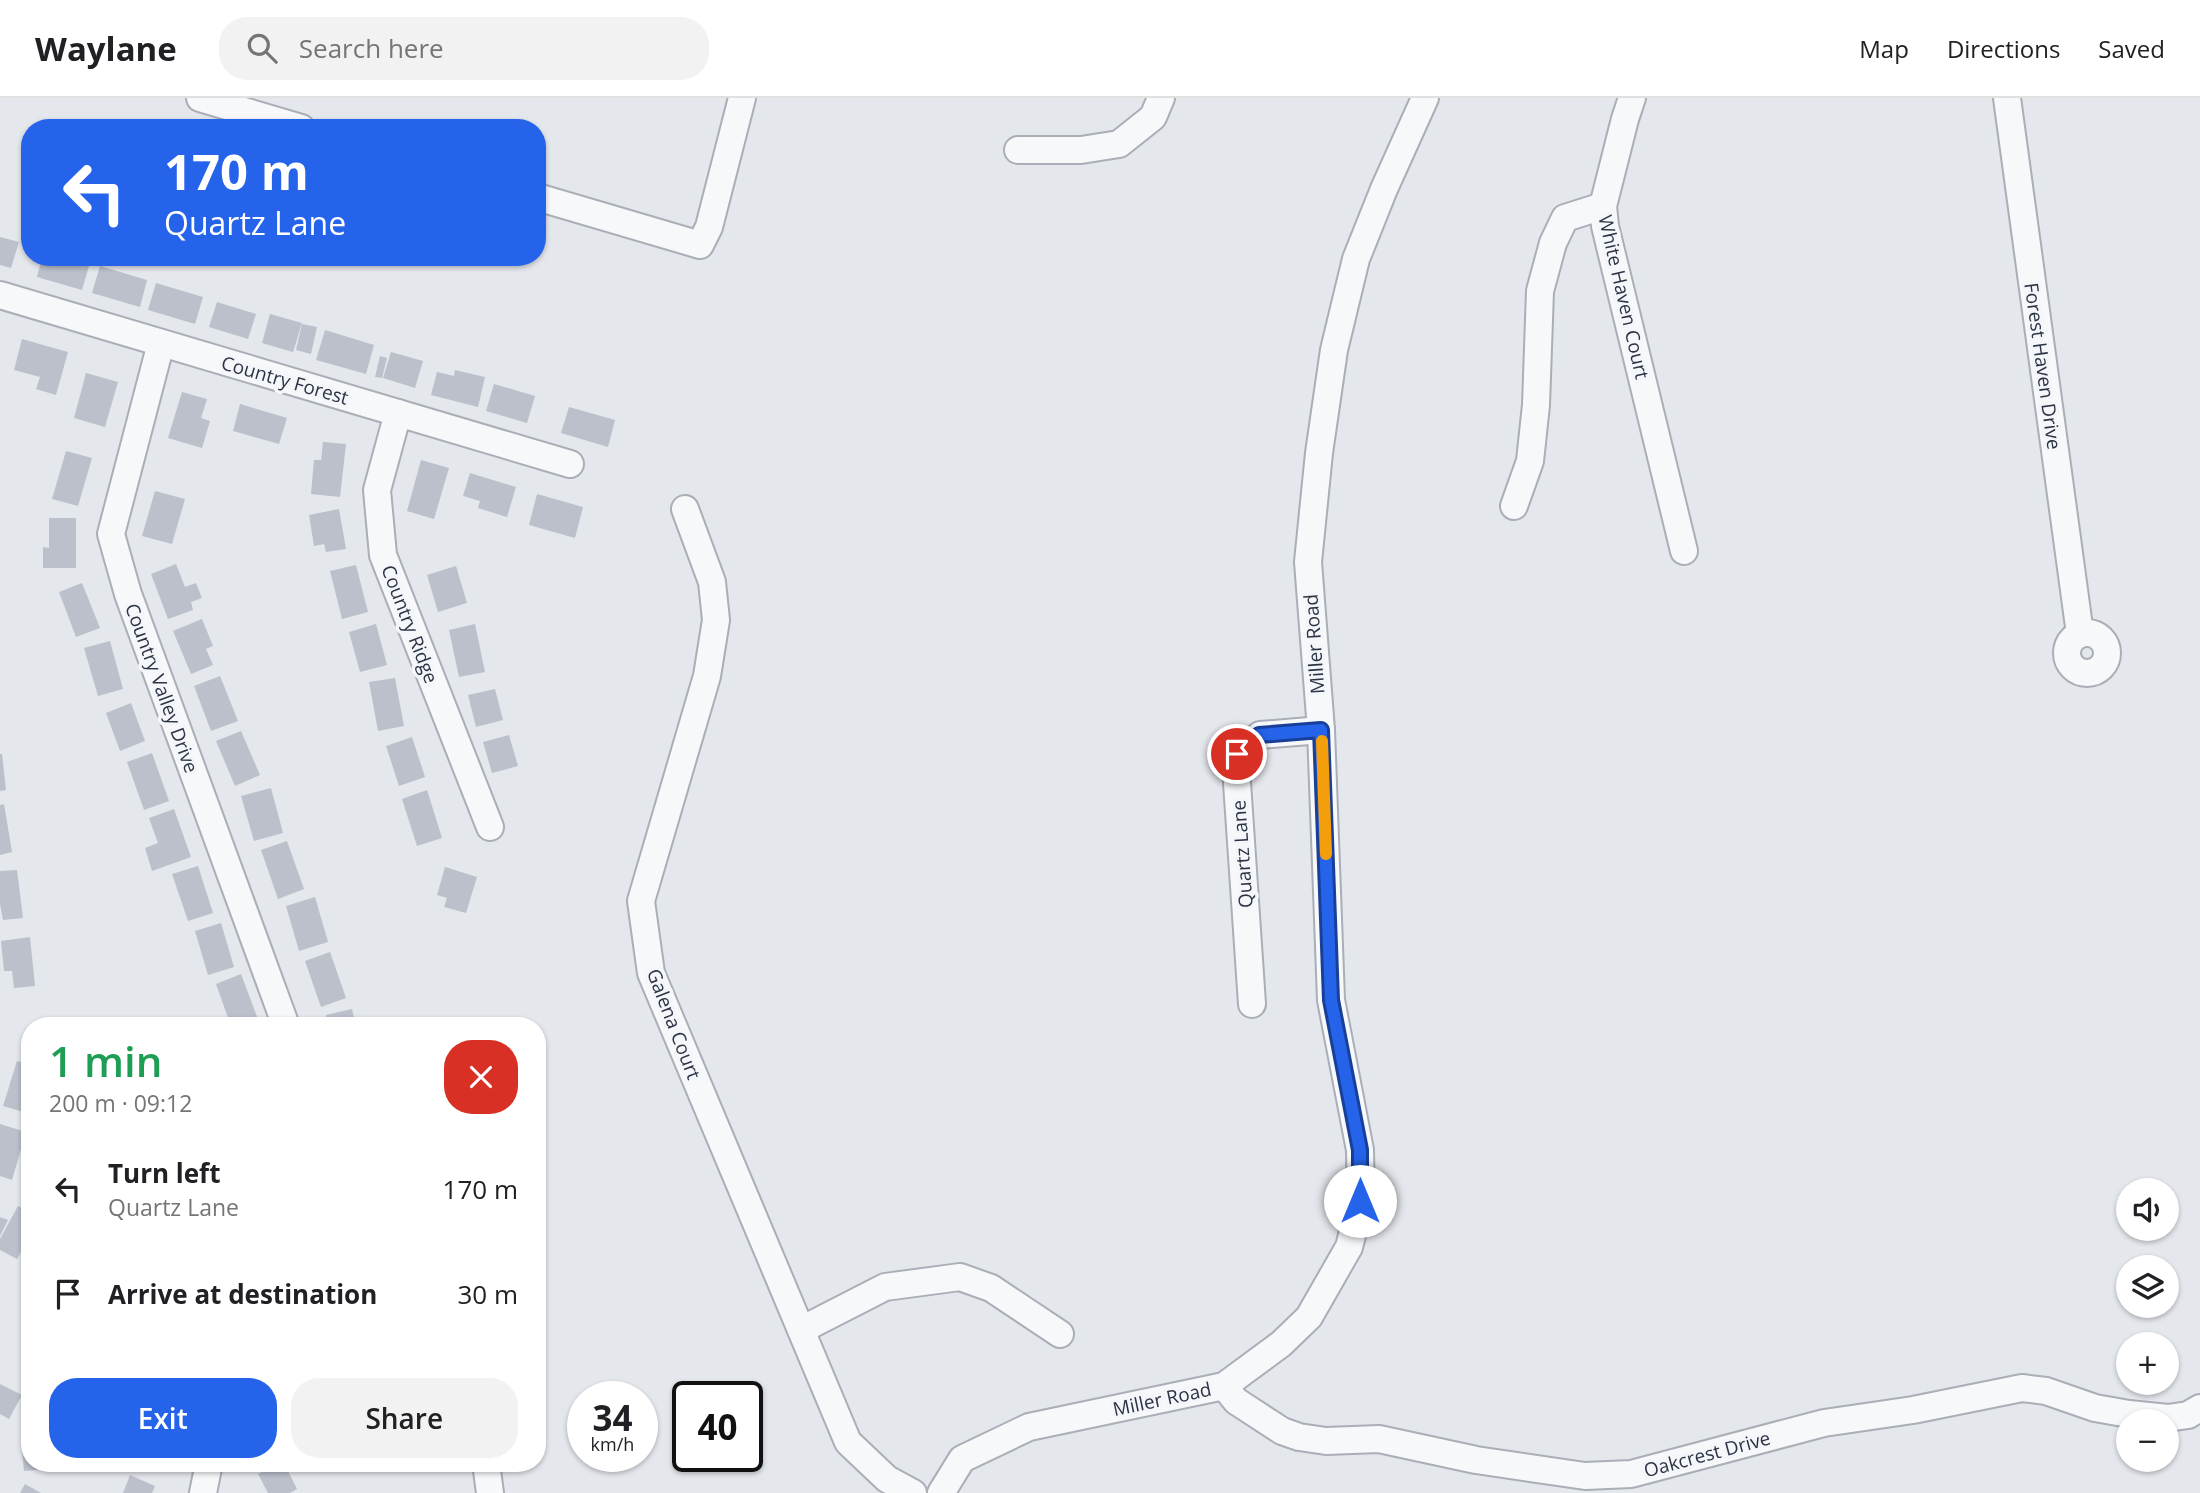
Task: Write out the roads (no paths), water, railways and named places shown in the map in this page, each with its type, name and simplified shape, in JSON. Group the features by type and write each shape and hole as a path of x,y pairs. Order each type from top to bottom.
{"street":[{"path":"200,98 271,119"},
{"path":"546,200 700,245 709,227 742,98"},
{"path":"1018,150 1080,150 1119,144 1153,117 1161,98"},
{"name":"Miller Road","path":"941,1493 962,1459 1029,1427 1224,1386 1281,1344 1308,1317 1349,1247 1360,1201 1360,1150 1331,1000 1321,730 1308,562 1319,453 1335,350 1356,259 1425,98"},
{"path":"1603,206 1632,98"},
{"name":"Forest Haven Drive","path":"2007,98 2080,634"},
{"name":"White Haven Court","path":"1514,506 1530,461 1536,405 1540,291 1553,243 1565,218 1603,206 1605,226 1684,551"},
{"name":"Country Forest","path":"0,295 570,464"},
{"name":"Country Valley Drive","path":"160,343 111,534 128,594 283,1017"},
{"name":"Country Ridge","path":"398,413 377,490 383,555 490,827"},
{"name":"Galena Court","path":"685,509 712,582 716,620 707,676 641,901 652,973 848,1442 887,1479 913,1493"},
{"name":"Quartz Lane","path":"1252,1004 1237,754 1259,735 1321,730"},
{"path":"801,1329 885,1287 960,1277 991,1288 1060,1334"},
{"name":"Oakcrest Drive","path":"1224,1386 1236,1401 1282,1431 1299,1437 1326,1441 1379,1439 1476,1460 1585,1476 1631,1474 1824,1423 1913,1410 2021,1388 2046,1391 2095,1408 2129,1414 2168,1418 2188,1415 2200,1408"},
{"path":"203,1493 207,1472"},
{"path":"487,1472 490,1493"}]}
